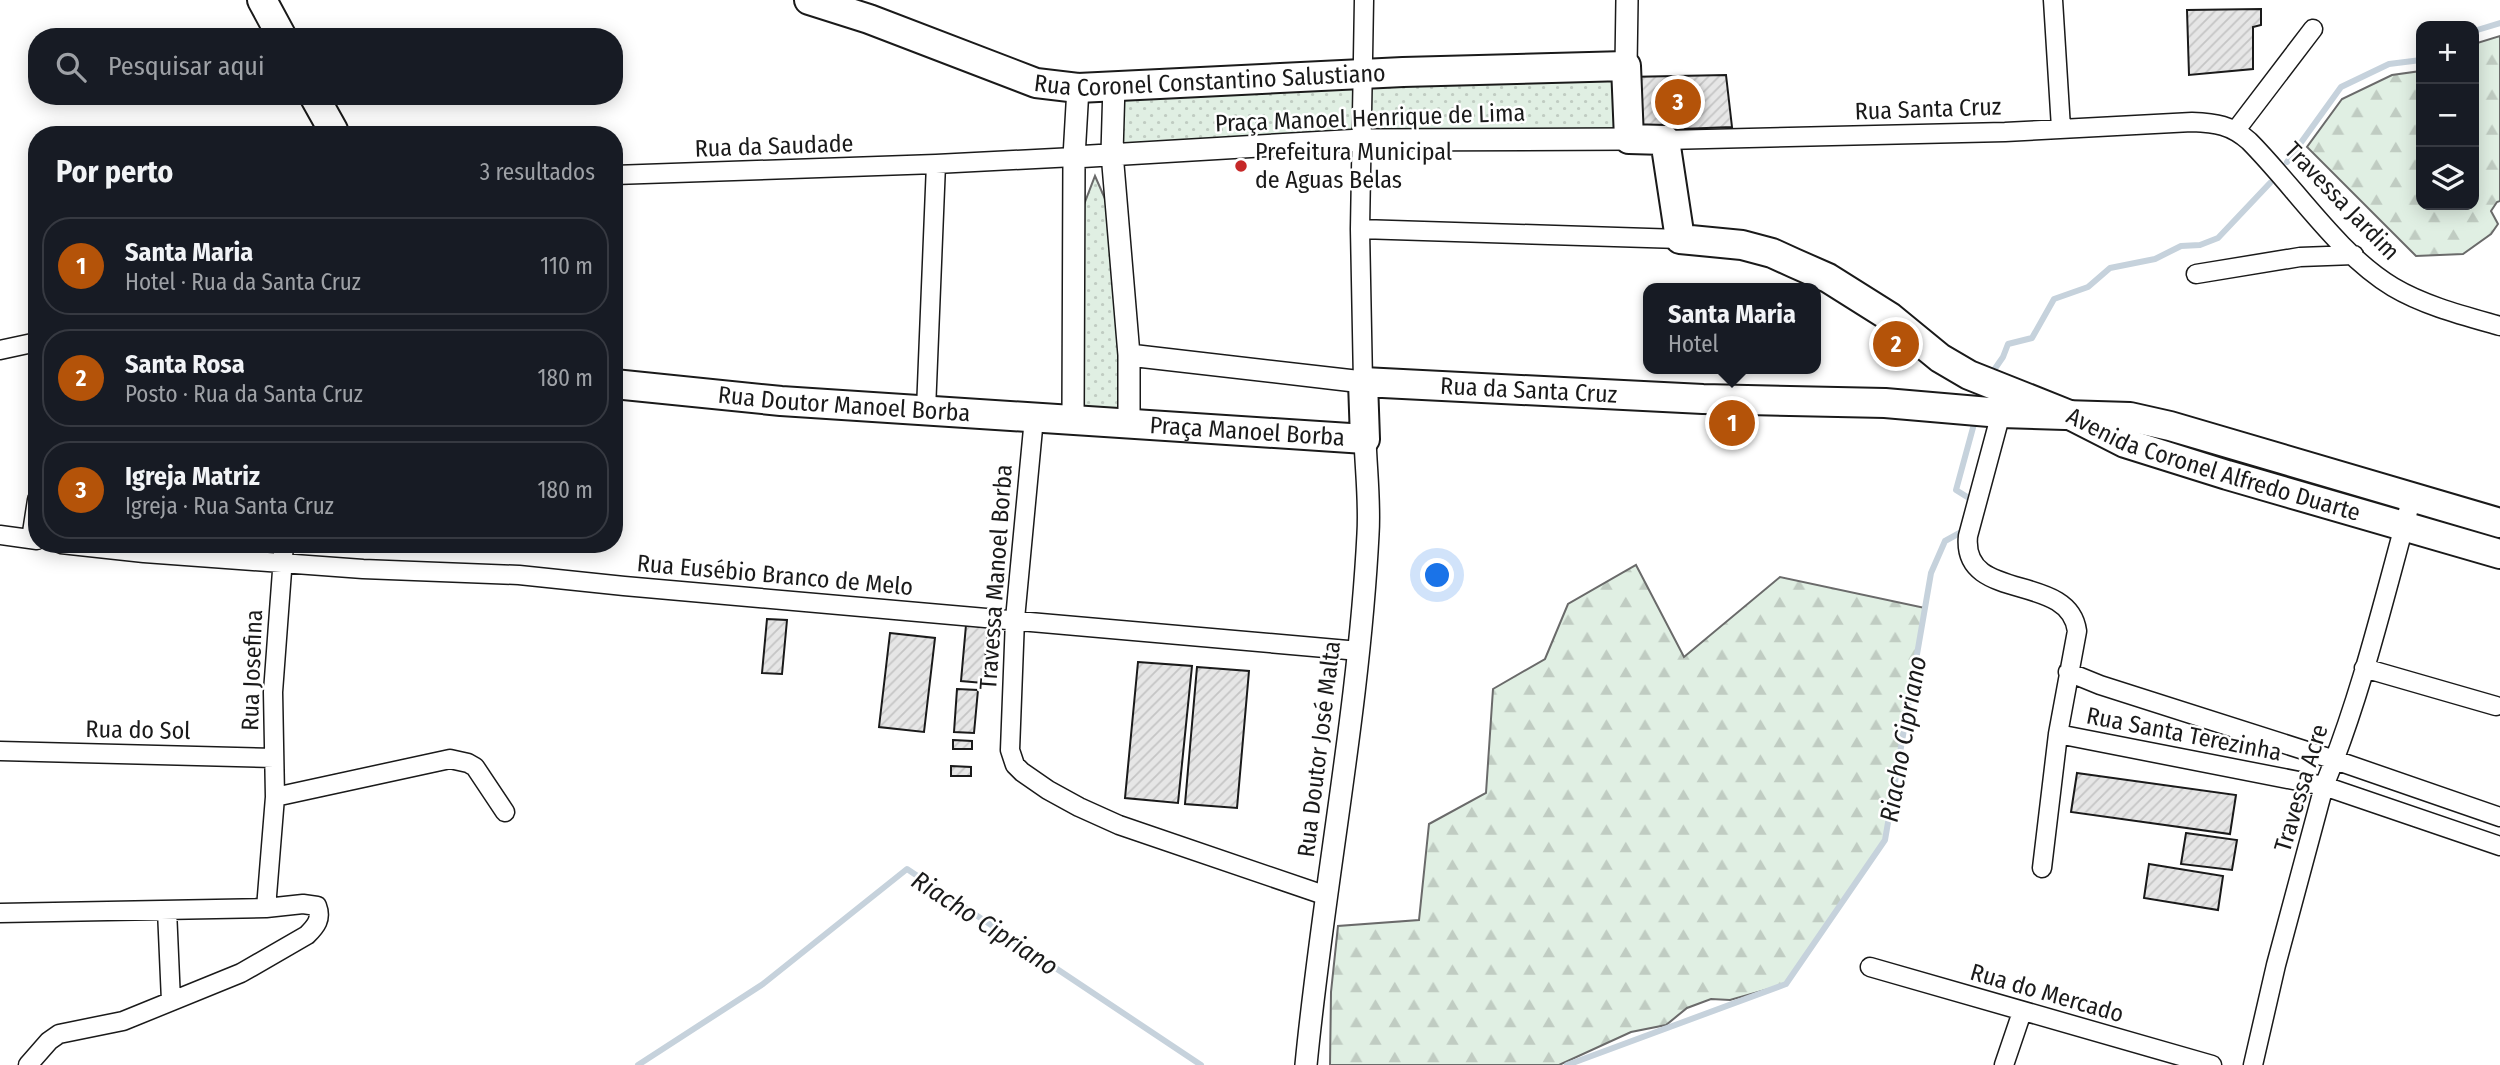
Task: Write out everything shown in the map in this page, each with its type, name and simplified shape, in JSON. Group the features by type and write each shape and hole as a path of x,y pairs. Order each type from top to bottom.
{"main road":[{"path":"262,0 277,28"},
{"name":"Rua Coronel Constantino Salustiano","path":"809,0 869,19 1037,83 1078,88 1626,66"},
{"path":"1626,66 1629,139 1665,140 1679,239 1742,246 1772,253 1836,283 1891,317 1940,358 1969,375 2072,416"},
{"path":"319,105 330,126"},
{"path":"1363,382 1365,439"},
{"name":"Rua da Santa Cruz","path":"1363,382 1703,399 1885,403 2072,416"},
{"name":"Rua Doutor Manoel Borba","path":"623,385 782,401 1073,420"},
{"name":"Avenida Coronel Alfredo Duarte","path":"2072,416 2130,417 2170,426 2500,523"},
{"name":"Avenida Coronel Alfredo Duarte","path":"2072,416 2126,443 2500,554"},
{"name":"Praça Manoel Borba","path":"1073,420 1365,439"}],"street":[{"path":"1129,355 1363,382 1360,229 1364,0"},
{"path":"1626,66 1628,0"},
{"path":"2053,0 2061,128"},
{"path":"2236,130 2313,29"},
{"path":"1114,85 1112,153 1129,355 1129,422"},
{"path":"1073,420 1074,157 1078,88"},
{"name":"Rua Santa Cruz","path":"1665,140 2005,132 2192,122 2236,130"},
{"name":"Travessa Jardim","path":"2236,130 2324,225 2377,276 2414,297 2500,326"},
{"name":"Praça Manoel Henrique de Lima","path":"1074,157 1361,140 1629,139"},
{"path":"926,410 936,164 1074,157"},
{"name":"Rua da Saudade","path":"623,175 936,164"},
{"path":"1360,229 1679,239"},
{"path":"2196,274 2300,257 2354,255"},
{"path":"0,350 28,344"},
{"path":"2001,413 1968,536 1969,560 1987,576 2050,598 2068,610 2076,624 2058,734 2042,868"},
{"name":"Travessa Manoel Borba","path":"1034,418 1015,619 1010,740 1012,757 1022,772 1048,790 1119,825 1327,896"},
{"name":"Rua Doutor José Malta","path":"1306,1065 1317,961 1359,651 1369,531 1365,439"},
{"name":"Travessa Acre","path":"2253,1065 2276,965 2324,786 2364,668 2412,497"},
{"path":"0,535 28,539"},
{"name":"Rua Eusébio Branco de Melo","path":"283,553 363,569 519,575 1359,651"},
{"name":"Rua Josefina","path":"266,908 275,797 272,692 283,553"},
{"path":"2364,668 2496,706"},
{"name":"Rua Santa Terezinha","path":"2068,672 2099,685 2335,760 2500,817"},
{"name":"Rua Santa Terezinha","path":"2058,734 2324,786 2500,846"},
{"name":"Rua do Sol","path":"0,751 274,758"},
{"path":"275,797 450,759 475,767 505,812"},
{"path":"0,913 266,908 311,904 317,906 320,915 315,927 307,935 241,973 110,1025 59,1034 49,1041 28,1065"},
{"path":"167,910 171,1001"},
{"name":"Rua do Mercado","path":"1870,967 2212,1065"},
{"path":"2004,1065 2022,1012"}],"green space":[{"path":"2500,36 2500,201 2491,211 2498,224 2491,234 2463,254 2416,256 2307,147 2342,99 2392,75 2416,72 2416,210 2479,210 2479,42"},
{"path":"1621,71 1625,133 1366,134 1368,80"},
{"path":"1361,77 1356,136 1117,149 1119,92"},
{"path":"1095,176 1113,217 1123,415 1080,412 1080,215"},
{"path":"1636,565 1684,657 1780,577 1925,608 1885,840 1786,984 1730,1000 1711,999 1687,1008 1666,1025 1631,1032 1559,1065 1330,1065 1331,992 1338,926 1419,920 1429,824 1486,793 1493,689 1545,659 1568,604"}],"building":[{"path":"2261,9 2261,25 2253,27 2253,69 2189,75 2187,10"},
{"path":"1726,75 1732,127 1629,131 1626,77"},
{"path":"767,619 787,620 782,674 762,673"},
{"path":"966,625 988,627 983,683 961,681"},
{"path":"890,633 935,638 924,732 879,727"},
{"path":"1138,662 1192,666 1178,803 1125,798"},
{"path":"1197,667 1249,671 1237,808 1185,804"},
{"path":"957,689 978,690 974,733 954,732"},
{"path":"953,740 972,741 972,749 953,749"},
{"path":"951,766 971,767 971,776 951,776"},
{"path":"2077,773 2236,795 2230,834 2071,812"},
{"path":"2186,833 2237,840 2232,870 2181,864"},
{"path":"2149,864 2223,876 2218,910 2144,898"}],"waterway":[{"name":"Riacho Cipriano","path":"2479,29 2500,23"},
{"name":"Riacho Cipriano","path":"2287,162 2341,87 2389,64 2416,61"},
{"name":"Riacho Cipriano","path":"1994,370 2008,344 2032,338 2054,299 2088,287 2110,268 2155,259 2181,246 2200,245 2218,238 2270,183"},
{"name":"Riacho Cipriano","path":"1971,503 1972,500 1956,490 1974,424"},
{"name":"Riacho Cipriano","path":"1567,1065 1786,984 1885,840 1931,573 1945,541 1965,530 1965,527"},
{"name":"Riacho Cipriano","path":"638,1065 763,984 907,869 1201,1065"}],"place":[{"name":"Igreja Matriz","path":"1678,102"},
{"name":"Prefeitura Municipal de Aguas Belas","path":"1241,166"},
{"name":"Santa Rosa","path":"1896,344"},
{"name":"Santa Maria","path":"1732,423"}]}
